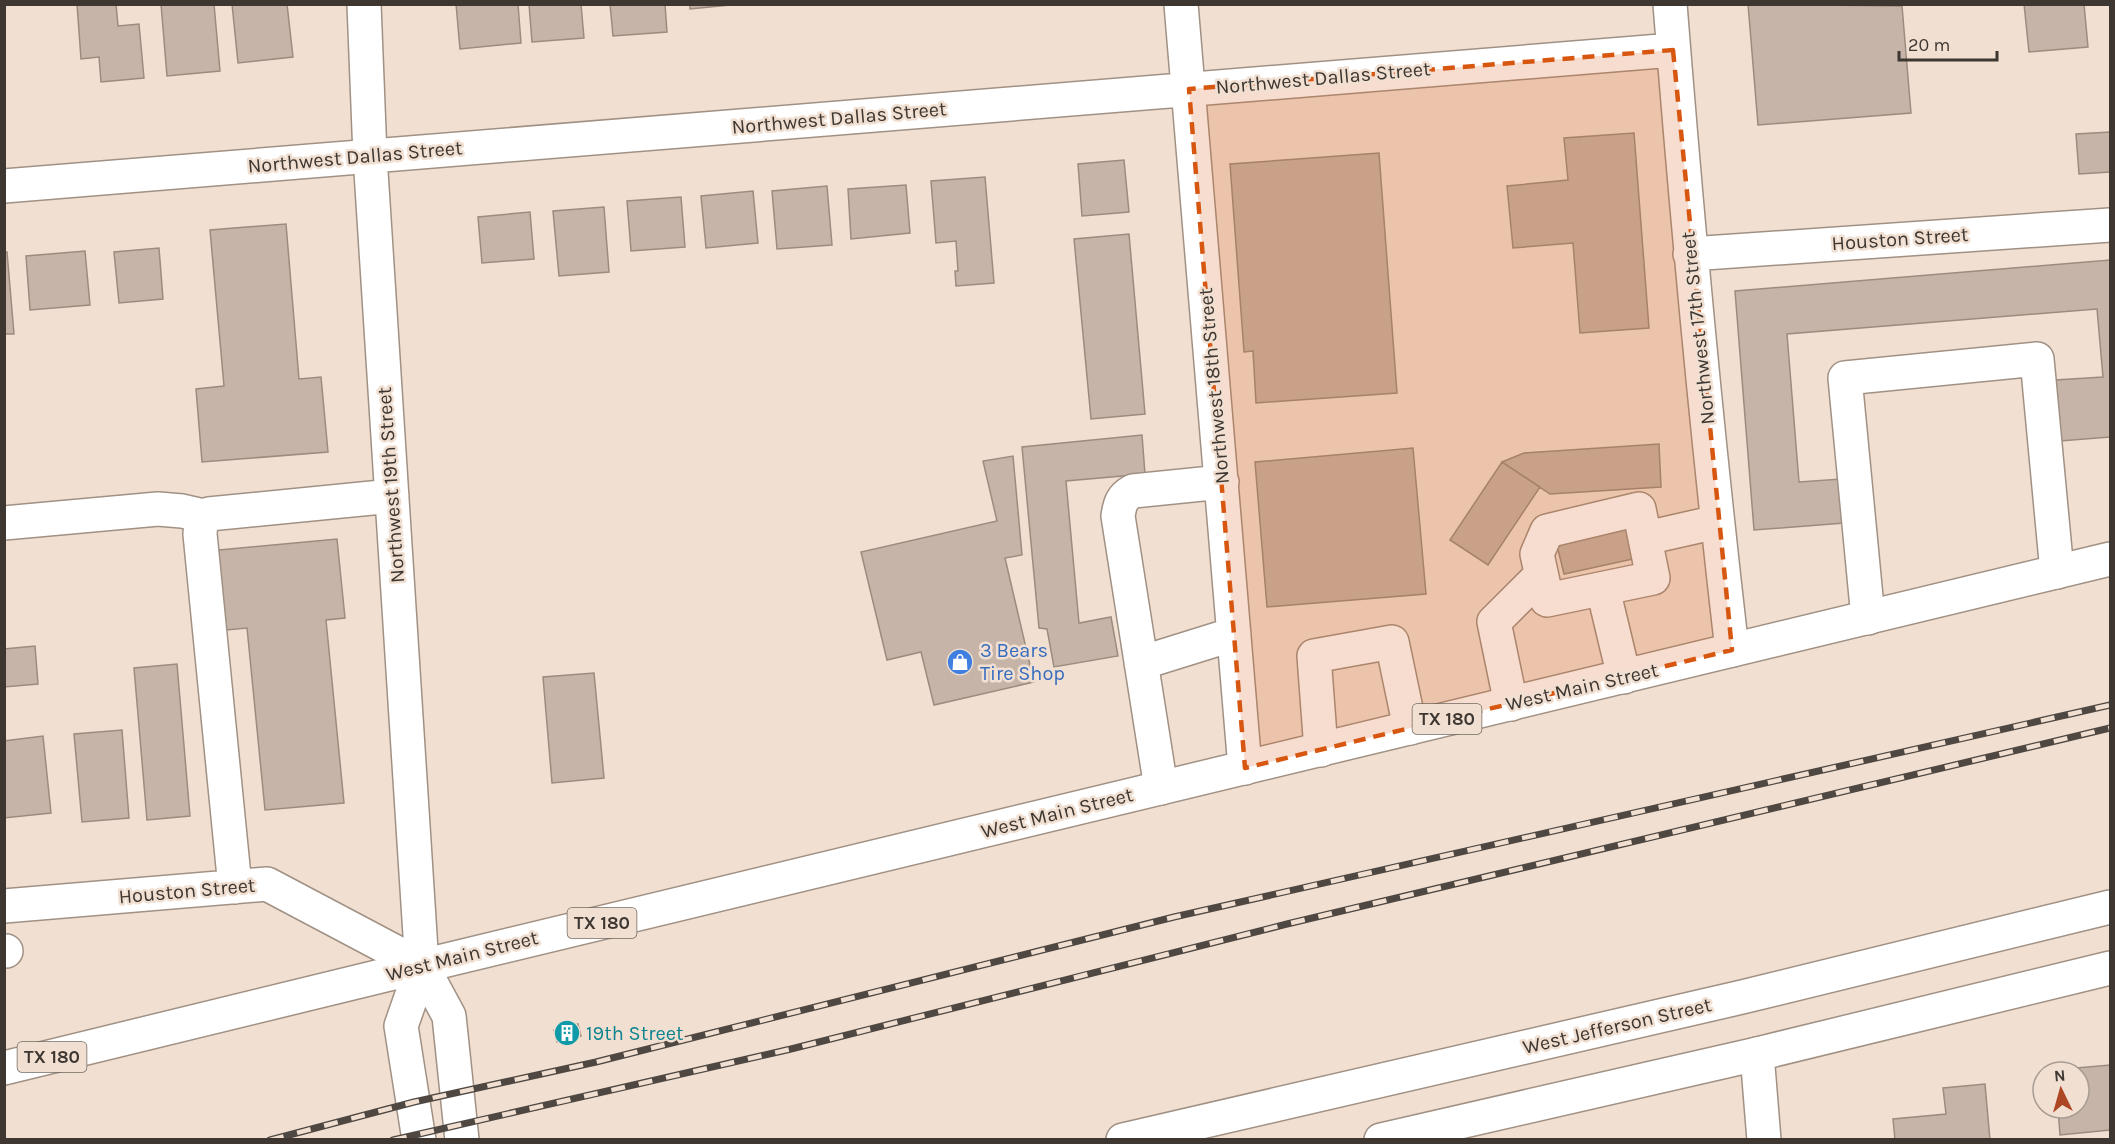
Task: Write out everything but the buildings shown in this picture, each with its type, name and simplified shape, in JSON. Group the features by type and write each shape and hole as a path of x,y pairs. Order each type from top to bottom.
{"street":[{"name":"Northwest 19th Street","path":"364,4 370,156 422,966"},
{"name":"Northwest 18th Street","path":"1181,4 1245,768"},
{"name":"Northwest 17th Street","path":"1670,4 1690,254 1732,650"},
{"name":"Northwest Dallas Street","path":"4,186 1673,50"},
{"name":"Houston Street","path":"1690,254 2110,225"},
{"path":"1868,618 1845,378 2037,359 2057,572"},
{"path":"1161,788 1118,516 1119,504 1124,496 1132,491 1222,482"},
{"path":"4,523 158,510 182,511 204,516 392,496"},
{"path":"1639,509 1646,538 1653,578 1547,600 1537,554 1547,531 1639,509"},
{"path":"204,516 201,521 200,534 205,597 235,887"},
{"path":"1646,538 1717,522"},
{"name":"West Main Street","path":"4,1068 2110,559"},
{"path":"1511,704 1494,622 1541,575"},
{"path":"1603,588 1624,677"},
{"path":"1141,663 1234,634"},
{"path":"1321,750 1314,656 1392,642 1410,728"},
{"name":"Houston Street","path":"4,906 267,884 422,966"},
{"name":"West Jefferson Street","path":"1123,1140 1742,997 2110,907"},
{"path":"419,1140 401,1026 422,966"},
{"path":"422,966 448,1016 462,1140"},
{"path":"1381,1140 1757,1054 2110,968"},
{"path":"1757,1054 1764,1140"}],"highlighted area":[{"path":"1673,50 1732,650 1245,768 1189,89"}],"railway":[{"path":"270,1140 414,1102 596,1062 1174,917 2110,705"},
{"path":"393,1140 791,1049 1287,924 2110,728"}],"place":[{"name":"3 Bears Tire Shop","path":"960,662"},
{"name":"19th Street","path":"567,1033"}]}
